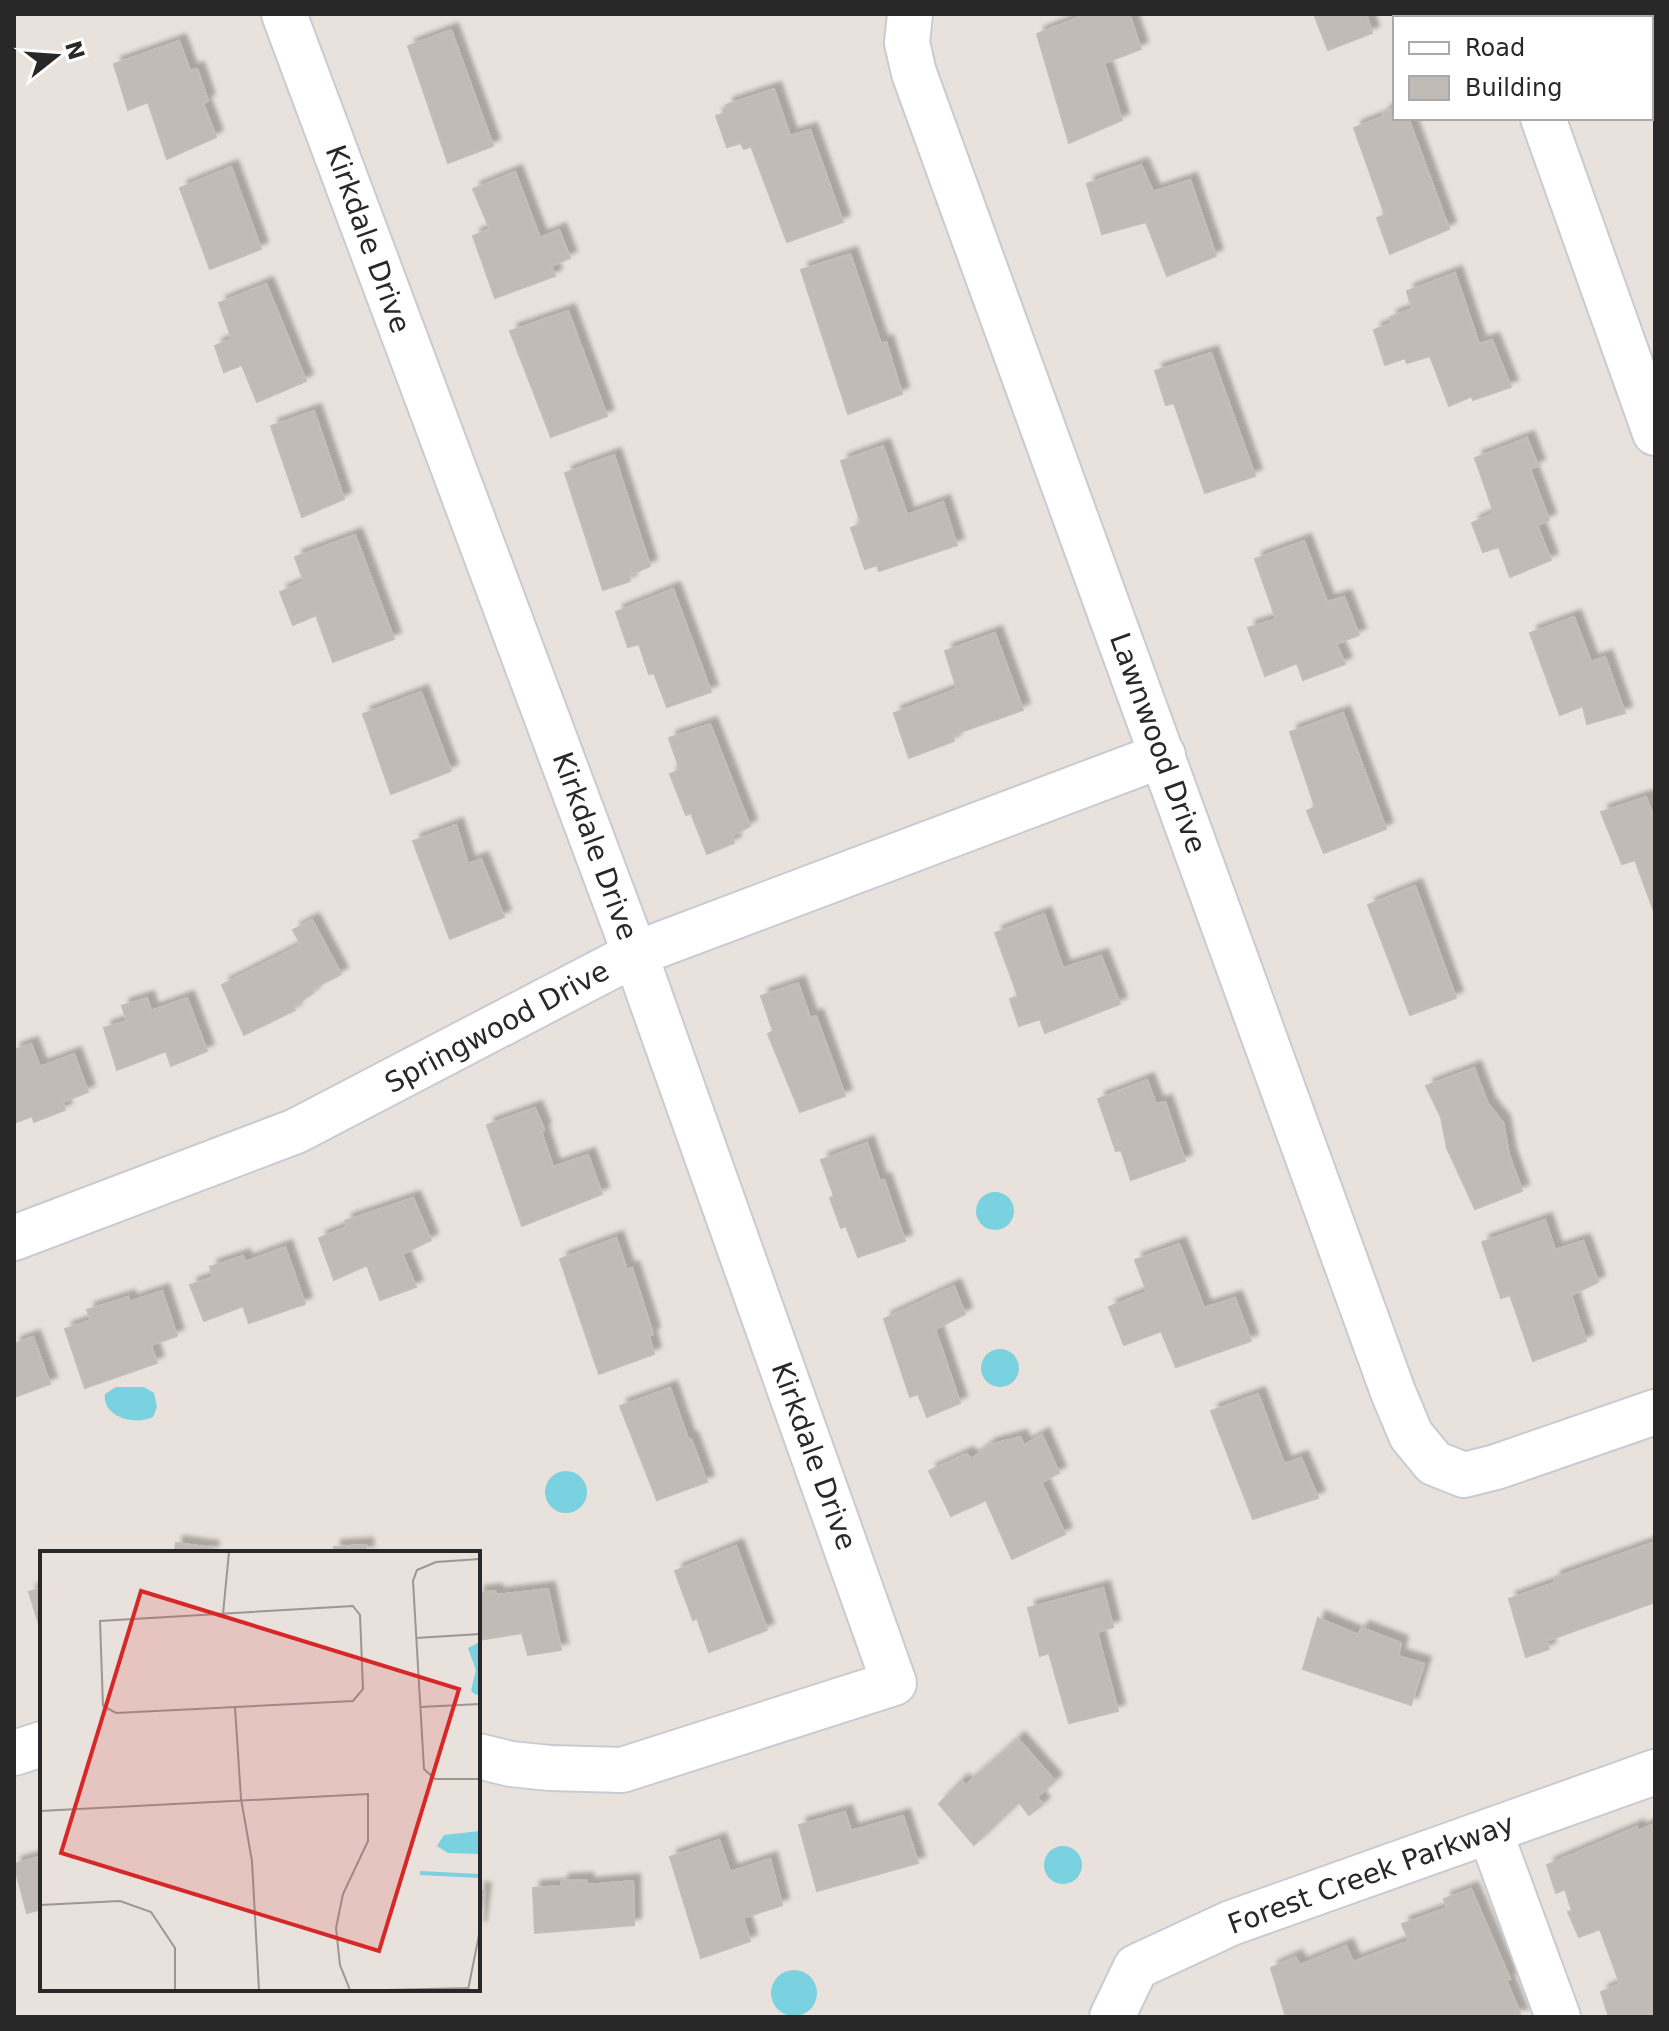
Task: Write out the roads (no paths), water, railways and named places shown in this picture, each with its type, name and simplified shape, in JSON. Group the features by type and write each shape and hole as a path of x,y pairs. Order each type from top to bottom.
{"street":[{"name":"Kirkdale Drive","path":"284,14 635,954 894,1683 622,1770 550,1768 480,1756"},
{"name":"Lawnwood Drive","path":"910,14 907,43 914,73 1411,1435 1434,1463 1464,1475 1655,1412"},
{"path":"1544,120 1655,433"},
{"name":"Springwood Drive","path":"14,1238 296,1131 635,954 1163,755"},
{"path":"14,1753 40,1745"},
{"name":"Forest Creek Parkway","path":"1113,2014 1136,1967 1231,1923 1655,1772"},
{"path":"1490,1832 1558,2017"}],"water":[{"path":"995,1192 1009,1197 1014,1211 1009,1225 995,1230 981,1225 976,1211 981,1197"},
{"path":"1000,1349 1013,1355 1019,1368 1013,1381 1000,1387 987,1381 981,1368 987,1355"},
{"path":"116,1387 144,1387 154,1393 157,1407 153,1417 129,1420 114,1414 105,1402 105,1394"},
{"path":"566,1471 581,1477 587,1492 581,1507 566,1513 551,1507 545,1492 551,1477"},
{"path":"1063,1846 1076,1852 1082,1865 1076,1878 1063,1884 1050,1878 1044,1865 1050,1852"},
{"path":"794,1970 810,1977 817,1993 810,2009 794,2016 778,2009 771,1993 778,1977"}]}
